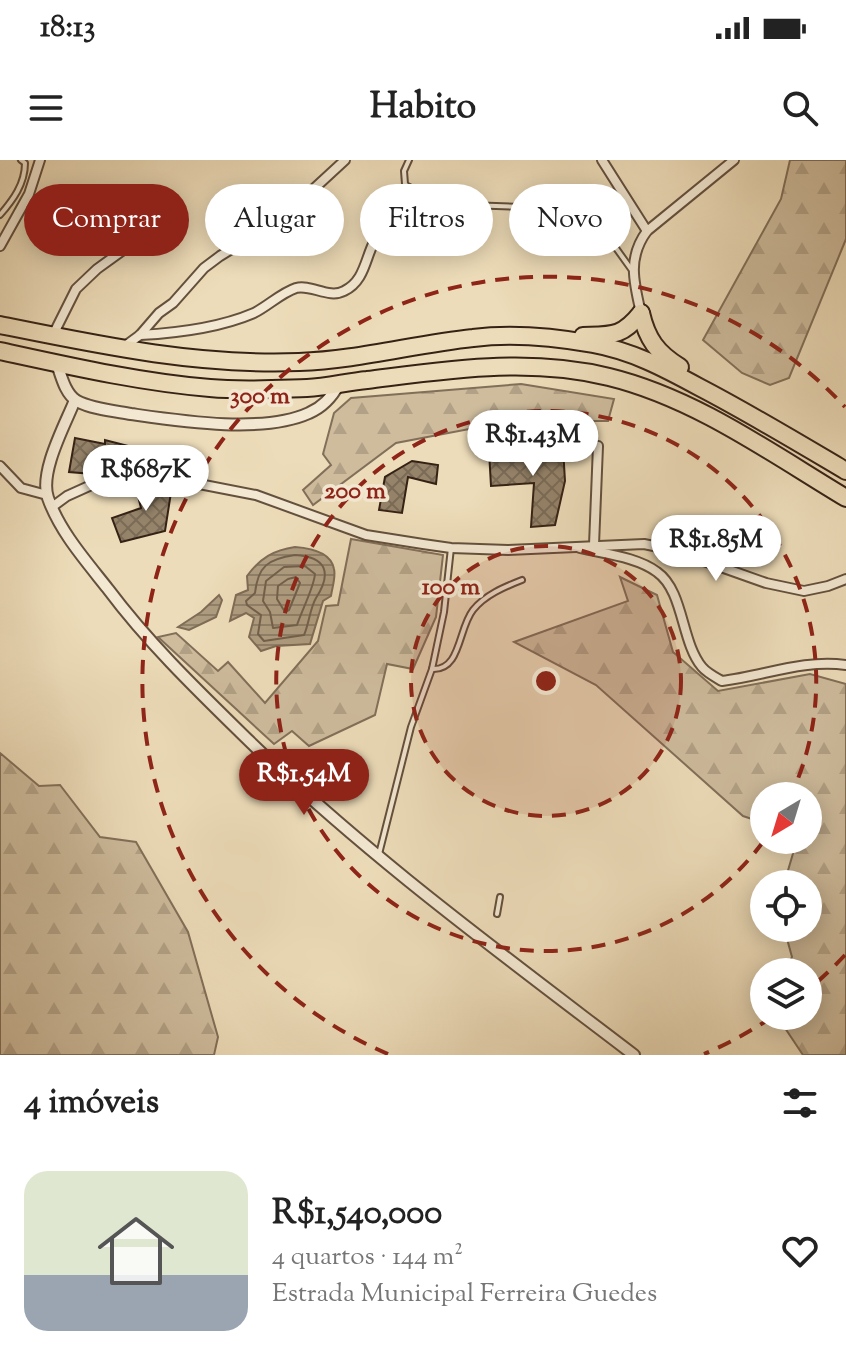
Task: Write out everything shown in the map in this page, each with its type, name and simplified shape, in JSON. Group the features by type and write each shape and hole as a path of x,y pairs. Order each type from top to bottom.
{"highway":[{"path":"0,325 121,349 211,360 299,362 345,358 476,337 614,335 626,330 641,313"},
{"path":"641,313 651,343 668,360 751,406 779,430"},
{"path":"535,337 593,344 642,357 779,430 846,471"},
{"path":"0,351 57,364 209,388 265,389 339,384 495,365 533,366 610,377 684,405 846,498"}],"street":[{"path":"0,246 29,194 40,160"},
{"path":"121,349 140,335 204,268 281,219 345,160"},
{"path":"602,160 647,231"},
{"path":"641,313 631,269 639,244 647,231 734,160"},
{"path":"52,336 76,289 115,256"},
{"path":"140,335 168,334 226,323 256,312 300,287 344,292 361,276 369,256"},
{"path":"57,364 67,391 75,400 99,408 202,423 247,424 309,414 332,396 339,384"},
{"path":"75,400 54,449 47,495 71,541 125,612 161,653 284,775 378,857 634,1055"},
{"path":"594,545 598,446"},
{"path":"0,466 21,488 47,495"},
{"path":"52,507 67,496 98,482 123,477 158,476 256,495 366,535 451,548 508,550 644,544 673,550 766,583 804,591 846,579"},
{"path":"576,547 637,563 663,576 675,599 695,657 709,673 722,681 802,664 846,665"}],"lane":[{"path":"0,215 18,191 25,171 25,163 21,160"},
{"path":"407,184 404,178 409,160"},
{"path":"493,206 575,209 598,223 631,269"},
{"path":"378,857 414,717 432,669 444,612 451,548"},
{"path":"432,669 448,666 464,623 479,603 522,580"},
{"path":"497,914 500,897"}],"green space":[{"path":"790,160 846,160 846,239 789,378 770,385 742,373 703,340 781,199"},
{"path":"521,384 614,399 608,421 511,421 396,443 313,505 303,490 331,465 323,454 334,413 351,398"},
{"path":"351,539 443,555 436,617 413,669 387,664 375,715 309,746 292,731 274,744 158,637 176,633 218,671 228,662 265,703 318,641 326,606 338,605"},
{"path":"620,577 657,595 673,652 718,691 810,674 846,684 846,1055 803,1055 786,1030 822,1030 822,958 792,958 788,942 822,942 822,870 788,870 793,854 822,854 822,782 750,782 750,818 743,816 596,685 514,642 628,601"},
{"path":"0,753 39,786 60,785 100,837 136,842 188,932 218,1037 214,1055 0,1055"}],"water":[{"path":"295,547 313,550 332,563 334,579 331,596 323,601 310,644 276,646 261,651 249,637 254,618 246,613 230,621 236,595 248,590 247,576 257,564 280,550"},
{"path":"219,595 222,600 216,617 189,630 178,627 201,612"}],"building":[{"path":"75,438 105,444 105,440 132,447 129,462 103,461 101,474 93,477 93,474 69,472"},
{"path":"563,448 565,481 555,525 531,527 534,483 491,486 489,451"},
{"path":"412,461 438,465 436,484 408,477 402,513 379,510 385,477"},
{"path":"135,484 172,486 165,531 121,542 112,518 141,508"}]}
